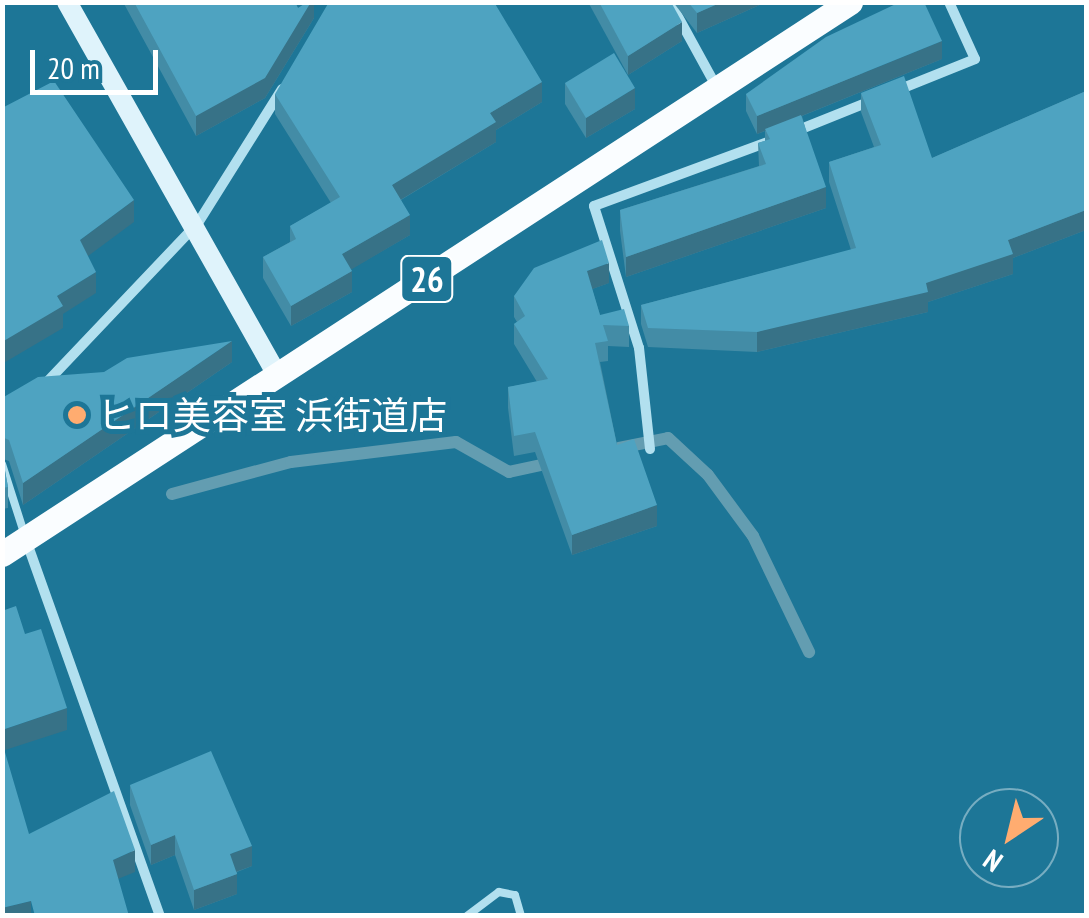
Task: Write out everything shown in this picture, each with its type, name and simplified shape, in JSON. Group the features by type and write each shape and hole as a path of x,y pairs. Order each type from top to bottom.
{"main road":[{"name":"26","path":"2,554 850,2"}],"street":[{"path":"67,2 198,223 278,376"},
{"path":"670,2 717,89"},
{"path":"594,206 976,59 949,2"},
{"path":"28,395 198,223 286,82"},
{"path":"576,182 594,206 638,348 650,449"},
{"path":"26,540 160,916"}],"lane":[{"path":"2,464 26,540"},
{"path":"467,916 498,892 514,894 521,916"}],"building":[{"path":"134,2 295,2 298,8 311,2 265,78 196,116"},
{"path":"329,2 494,2 542,82 490,113 496,122 392,185 410,215 342,254 352,271 291,306 263,257 296,239 290,226 340,197 275,94"},
{"path":"599,2 671,2 682,22 628,56"},
{"path":"688,2 722,2 697,13"},
{"path":"900,2 924,2 942,41 757,116 746,94 826,37"},
{"path":"614,53 635,88 586,118 565,83"},
{"path":"904,76 932,158 1086,91 1086,210 1008,240 1013,254 926,283 928,292 757,332 648,328 641,305 856,248 829,162 881,145 861,93"},
{"path":"54,81 134,200 80,240 96,272 57,296 63,306 2,342 2,108"},
{"path":"801,115 826,187 626,257 620,210 766,164 758,143 770,139 765,129"},
{"path":"602,240 609,263 587,271 600,315 624,309 629,326 603,325 608,341 595,343 617,445 634,439 657,505 572,535 535,432 514,436 508,387 548,379 514,324 525,316 514,296 534,268"},
{"path":"232,341 23,483 9,440 2,437 2,398 38,377 104,372 127,358"},
{"path":"2,456 8,487 2,488"},
{"path":"16,606 25,634 41,629 67,708 2,730 2,611"},
{"path":"2,742 29,834 114,791 135,850 113,860 129,916 35,916 31,901 2,908"},
{"path":"211,751 252,846 230,854 237,874 194,890 175,835 151,845 130,785"}],"waterway":[{"path":"619,448 668,438 708,475 753,536 809,652"},
{"path":"172,494 291,462 456,442 509,472 555,462"}],"place":[{"name":"ヒロ美容室 浜街道店","path":"77,415"}]}
